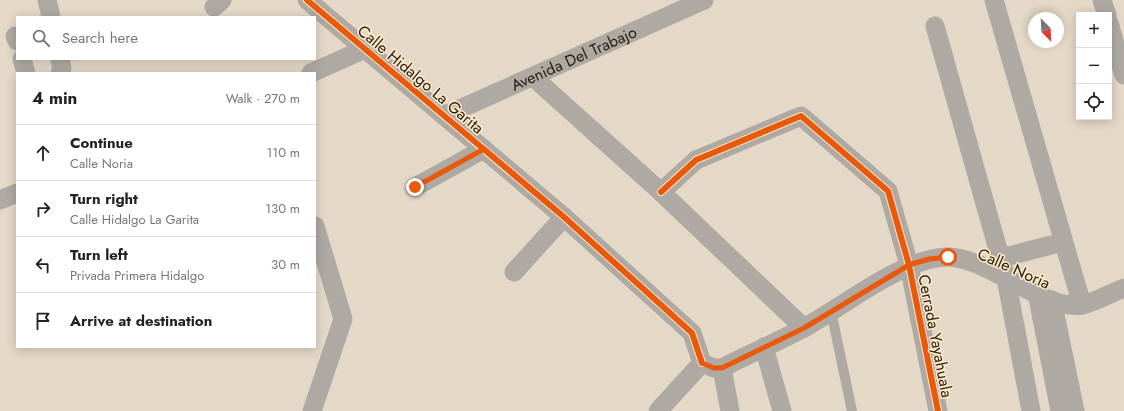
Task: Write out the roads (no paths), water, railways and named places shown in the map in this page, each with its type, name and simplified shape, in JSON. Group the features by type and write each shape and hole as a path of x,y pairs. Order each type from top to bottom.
{"street":[{"path":"47,0 51,16"},
{"name":"Calle Hidalgo La Garita","path":"307,0 564,217 692,333 702,363"},
{"name":"Avenida Del Trabajo","path":"444,116 704,0"},
{"path":"994,0 1082,305"},
{"path":"1102,0 1105,12"},
{"path":"935,26 1006,278 1031,411"},
{"path":"1112,29 1120,45 1124,75"},
{"path":"313,72 365,49"},
{"path":"22,60 26,72"},
{"path":"60,60 62,68 60,72"},
{"path":"533,77 661,192 804,328"},
{"name":"Cerrada Yayahuala","path":"661,192 696,160 801,116 888,191 909,265 938,411"},
{"path":"415,187 484,149"},
{"path":"0,200 16,193"},
{"path":"514,272 564,217"},
{"path":"312,411 343,318 316,229"},
{"path":"1001,258 1063,242"},
{"name":"Calle Noria","path":"722,368 804,328 909,265 929,259 948,257 971,262 1044,296 1066,304 1082,305 1124,288"},
{"path":"1044,296 1060,411"},
{"path":"1044,296 1075,411"},
{"path":"764,347 782,411"},
{"path":"658,411 702,363 714,368 722,368 730,411"}],"lane":[{"path":"831,311 852,411"}]}
